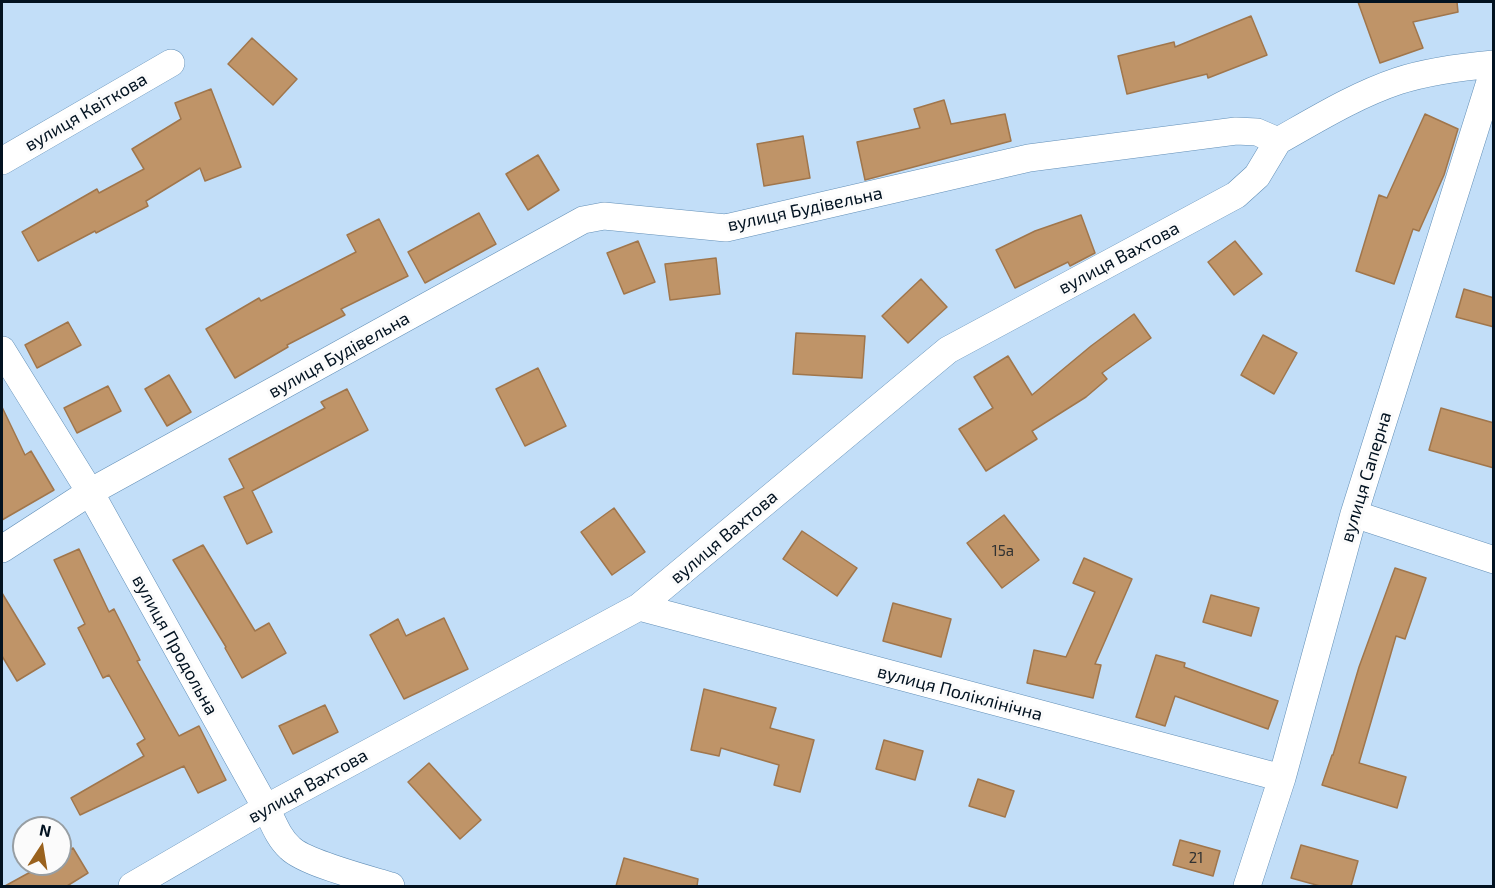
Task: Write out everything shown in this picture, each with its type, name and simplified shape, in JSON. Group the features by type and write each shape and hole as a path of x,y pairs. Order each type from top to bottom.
{"street":[{"name":"вулиця Квіткова","path":"2,161 171,63"},
{"path":"1278,141 1357,98 1399,81 1453,68 1494,64"},
{"name":"вулиця Саперна","path":"1247,886 1282,778 1354,514 1494,69"},
{"name":"вулиця Будівельна","path":"2,549 90,492 583,220 613,216 726,228 1029,158 1236,131 1257,132 1278,141"},
{"name":"вулиця Вахтова","path":"132,886 266,808 639,607 948,350 1236,195 1257,176 1278,141"},
{"name":"вулиця Продольна","path":"2,350 90,492 278,833 291,849 309,860 391,886"},
{"path":"1354,514 1494,560"},
{"name":"вулиця Поліклінічна","path":"639,607 1282,778"}],"building":[{"path":"1358,2 1457,2 1458,12 1413,22 1423,48 1380,63"},
{"path":"1251,16 1267,55 1208,78 1207,74 1127,94 1118,56 1174,42 1175,47"},
{"path":"252,38 297,79 273,105 228,64"},
{"path":"211,89 241,167 205,181 200,168 146,201 148,206 38,261 22,232 97,189 99,193 144,169 132,149 181,119 175,103"},
{"path":"944,100 951,124 1005,114 1011,141 865,180 857,142 920,128 914,109"},
{"path":"1425,114 1458,129 1444,175 1419,231 1413,229 1394,284 1356,271 1379,195 1387,198"},
{"path":"803,136 810,178 764,186 757,144"},
{"path":"538,155 559,190 528,210 506,174"},
{"path":"479,213 496,244 425,283 408,252"},
{"path":"1081,215 1095,253 1070,266 1068,262 1015,288 996,250 1035,231"},
{"path":"379,219 408,276 341,309 345,315 287,345 288,347 235,378 206,329 259,298 261,301 356,252 347,235"},
{"path":"638,241 655,282 624,294 607,253"},
{"path":"1235,241 1262,274 1234,295 1208,262"},
{"path":"716,258 720,294 670,300 665,264"},
{"path":"921,279 947,307 908,343 882,316"},
{"path":"1464,289 1494,298 1494,327 1456,317"},
{"path":"1134,314 1151,338 1102,373 1107,379 1086,397 1032,431 1037,439 986,471 959,429 993,408 974,377 1008,356 1032,395"},
{"path":"68,322 81,345 37,368 25,345"},
{"path":"796,333 865,336 862,378 793,374"},
{"path":"1263,335 1297,353 1274,394 1241,375"},
{"path":"538,368 566,426 525,446 496,389"},
{"path":"169,375 191,412 167,426 145,389"},
{"path":"108,386 121,411 77,433 64,408"},
{"path":"347,389 368,430 252,491 272,532 247,544 224,497 244,488 229,459 325,408 321,402"},
{"path":"2,407 25,455 31,451 54,490 2,520"},
{"path":"1441,408 1494,423 1494,468 1429,450"},
{"path":"614,508 645,552 612,575 581,532"},
{"path":"1004,515 1039,560 1002,588 967,543"},
{"path":"802,531 857,568 837,596 783,559"},
{"path":"203,545 255,631 269,623 286,653 242,678 226,647 173,560"},
{"path":"79,549 109,612 114,609 140,660 137,661 179,736 199,726 226,780 198,793 184,766 80,815 71,798 144,756 137,744 145,739 109,675 103,678 78,628 85,624 54,560"},
{"path":"1084,558 1132,579 1095,664 1101,665 1093,698 1027,683 1034,650 1066,657 1095,592 1073,583"},
{"path":"1395,568 1426,578 1405,639 1396,636 1359,763 1406,777 1397,808 1322,785 1359,667"},
{"path":"2,593 45,664 17,681 2,656"},
{"path":"1211,595 1259,608 1251,636 1203,622"},
{"path":"893,603 951,619 941,657 883,641"},
{"path":"444,618 468,669 404,699 370,635 398,619 406,636"},
{"path":"1156,655 1185,663 1184,667 1278,701 1268,729 1175,696 1165,726 1136,717"},
{"path":"704,689 776,708 770,728 814,740 800,792 774,785 779,765 721,748 719,756 691,750"},
{"path":"325,705 338,732 293,754 279,726"},
{"path":"884,740 923,751 915,780 876,769"},
{"path":"429,763 481,820 460,839 408,782"},
{"path":"978,779 1014,791 1005,817 969,806"},
{"path":"1180,840 1220,851 1213,876 1173,865"},
{"path":"1301,845 1358,861 1351,886 1320,886 1291,878"},
{"path":"72,849 88,873 67,886 5,886 23,876 72,876"},
{"path":"624,858 698,879 697,886 616,886"}]}
